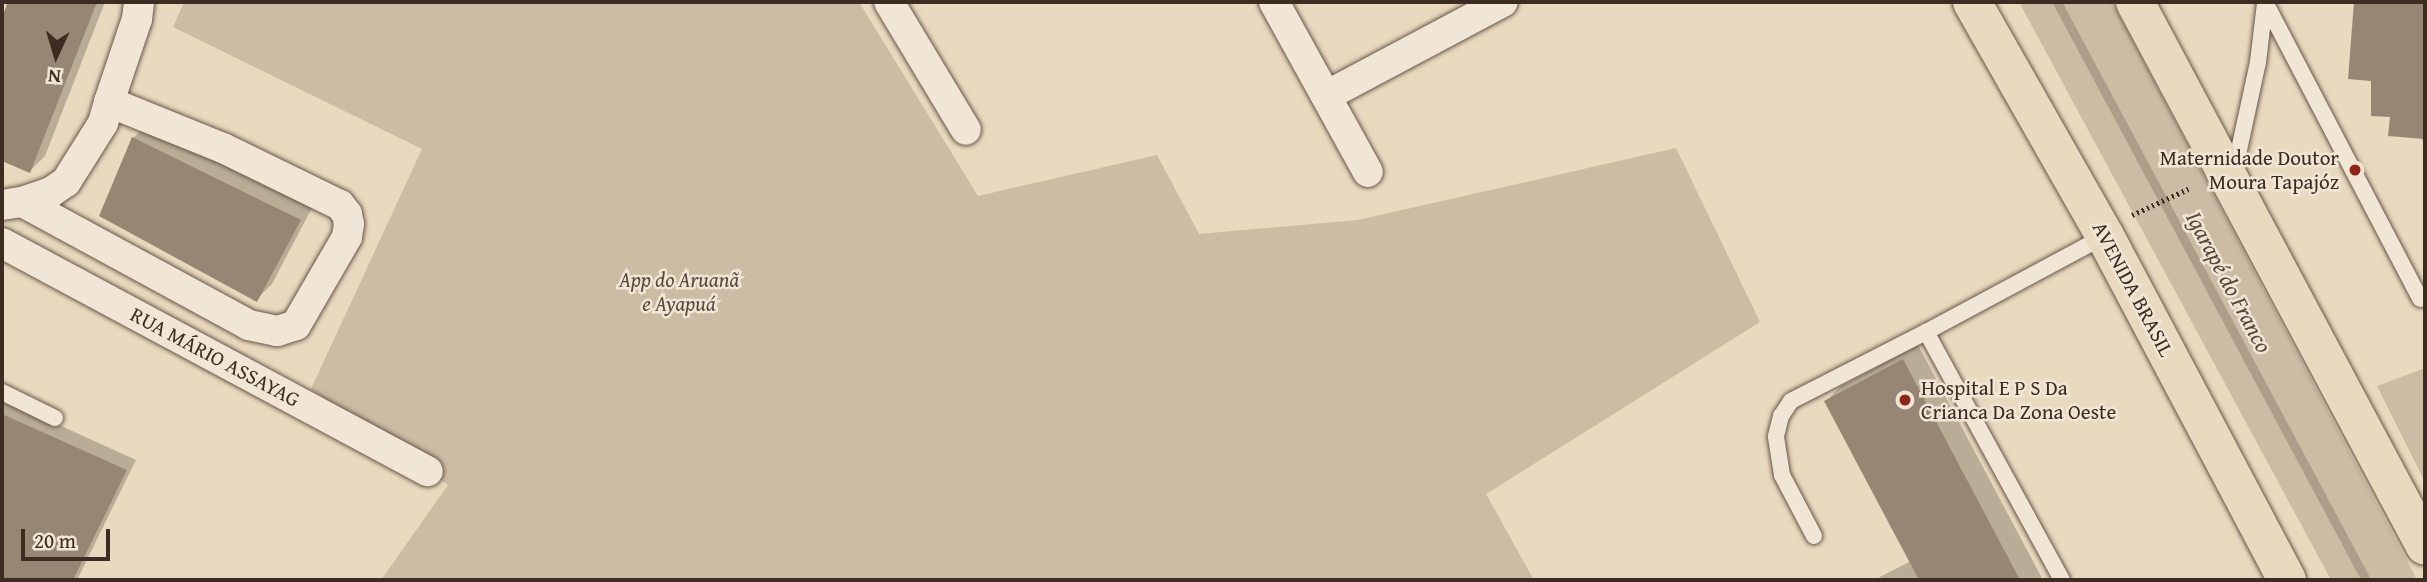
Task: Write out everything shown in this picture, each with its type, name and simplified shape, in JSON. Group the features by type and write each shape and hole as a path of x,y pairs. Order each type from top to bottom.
{"highway":[{"name":"AVENIDA BRASIL","path":"1972,2 2114,228 2287,580"},
{"path":"2135,2 2425,546"}],"street":[{"path":"12,204 51,192 66,182 103,123 137,19 139,2"},
{"path":"889,2 966,130"},
{"path":"1274,2 1368,172"},
{"path":"1326,96 1503,2"},
{"path":"12,204 249,325 277,331 296,325 347,237 347,214 340,205 223,148 110,103"},
{"name":"RUA MÁRIO ASSAYAG","path":"2,243 428,471"}],"lane":[{"path":"2232,182 2258,62 2265,3"},
{"path":"2265,3 2420,299"},
{"path":"1814,536 1782,475 1776,436 1781,416 1791,401 1926,332 2114,228"},
{"path":"1926,332 2062,580"},
{"path":"2,393 55,418"}],"path":[{"path":"2114,228 2188,189"}],"green space":[{"name":"App do Aruanã e Ayapuá","path":"184,2 859,2 978,196 1157,155 1199,234 1358,220 1676,148 1760,322 1486,494 1534,580 381,580 448,485 311,389 422,149 173,27"},
{"path":"2019,2 2112,2 2417,580 2331,580"},
{"path":"2425,368 2425,482 2377,386"}],"building":[{"path":"8,2 97,2 30,173 2,161 2,17"},
{"path":"2354,2 2425,2 2425,139 2388,136 2390,117 2371,116 2371,81 2348,79"},
{"path":"132,137 301,220 257,302 99,216"},
{"path":"1903,359 2020,580 1919,580 1824,401"},
{"path":"2,414 127,470 73,580 2,580"}],"waterway":[{"name":"Igarapé do Franco","path":"2057,2 2366,580"}],"place":[{"name":"Maternidade Doutor Moura Tapajóz","path":"2355,170"},
{"name":"Hospital E P S Da Crianca Da Zona Oeste","path":"1905,400"}]}
